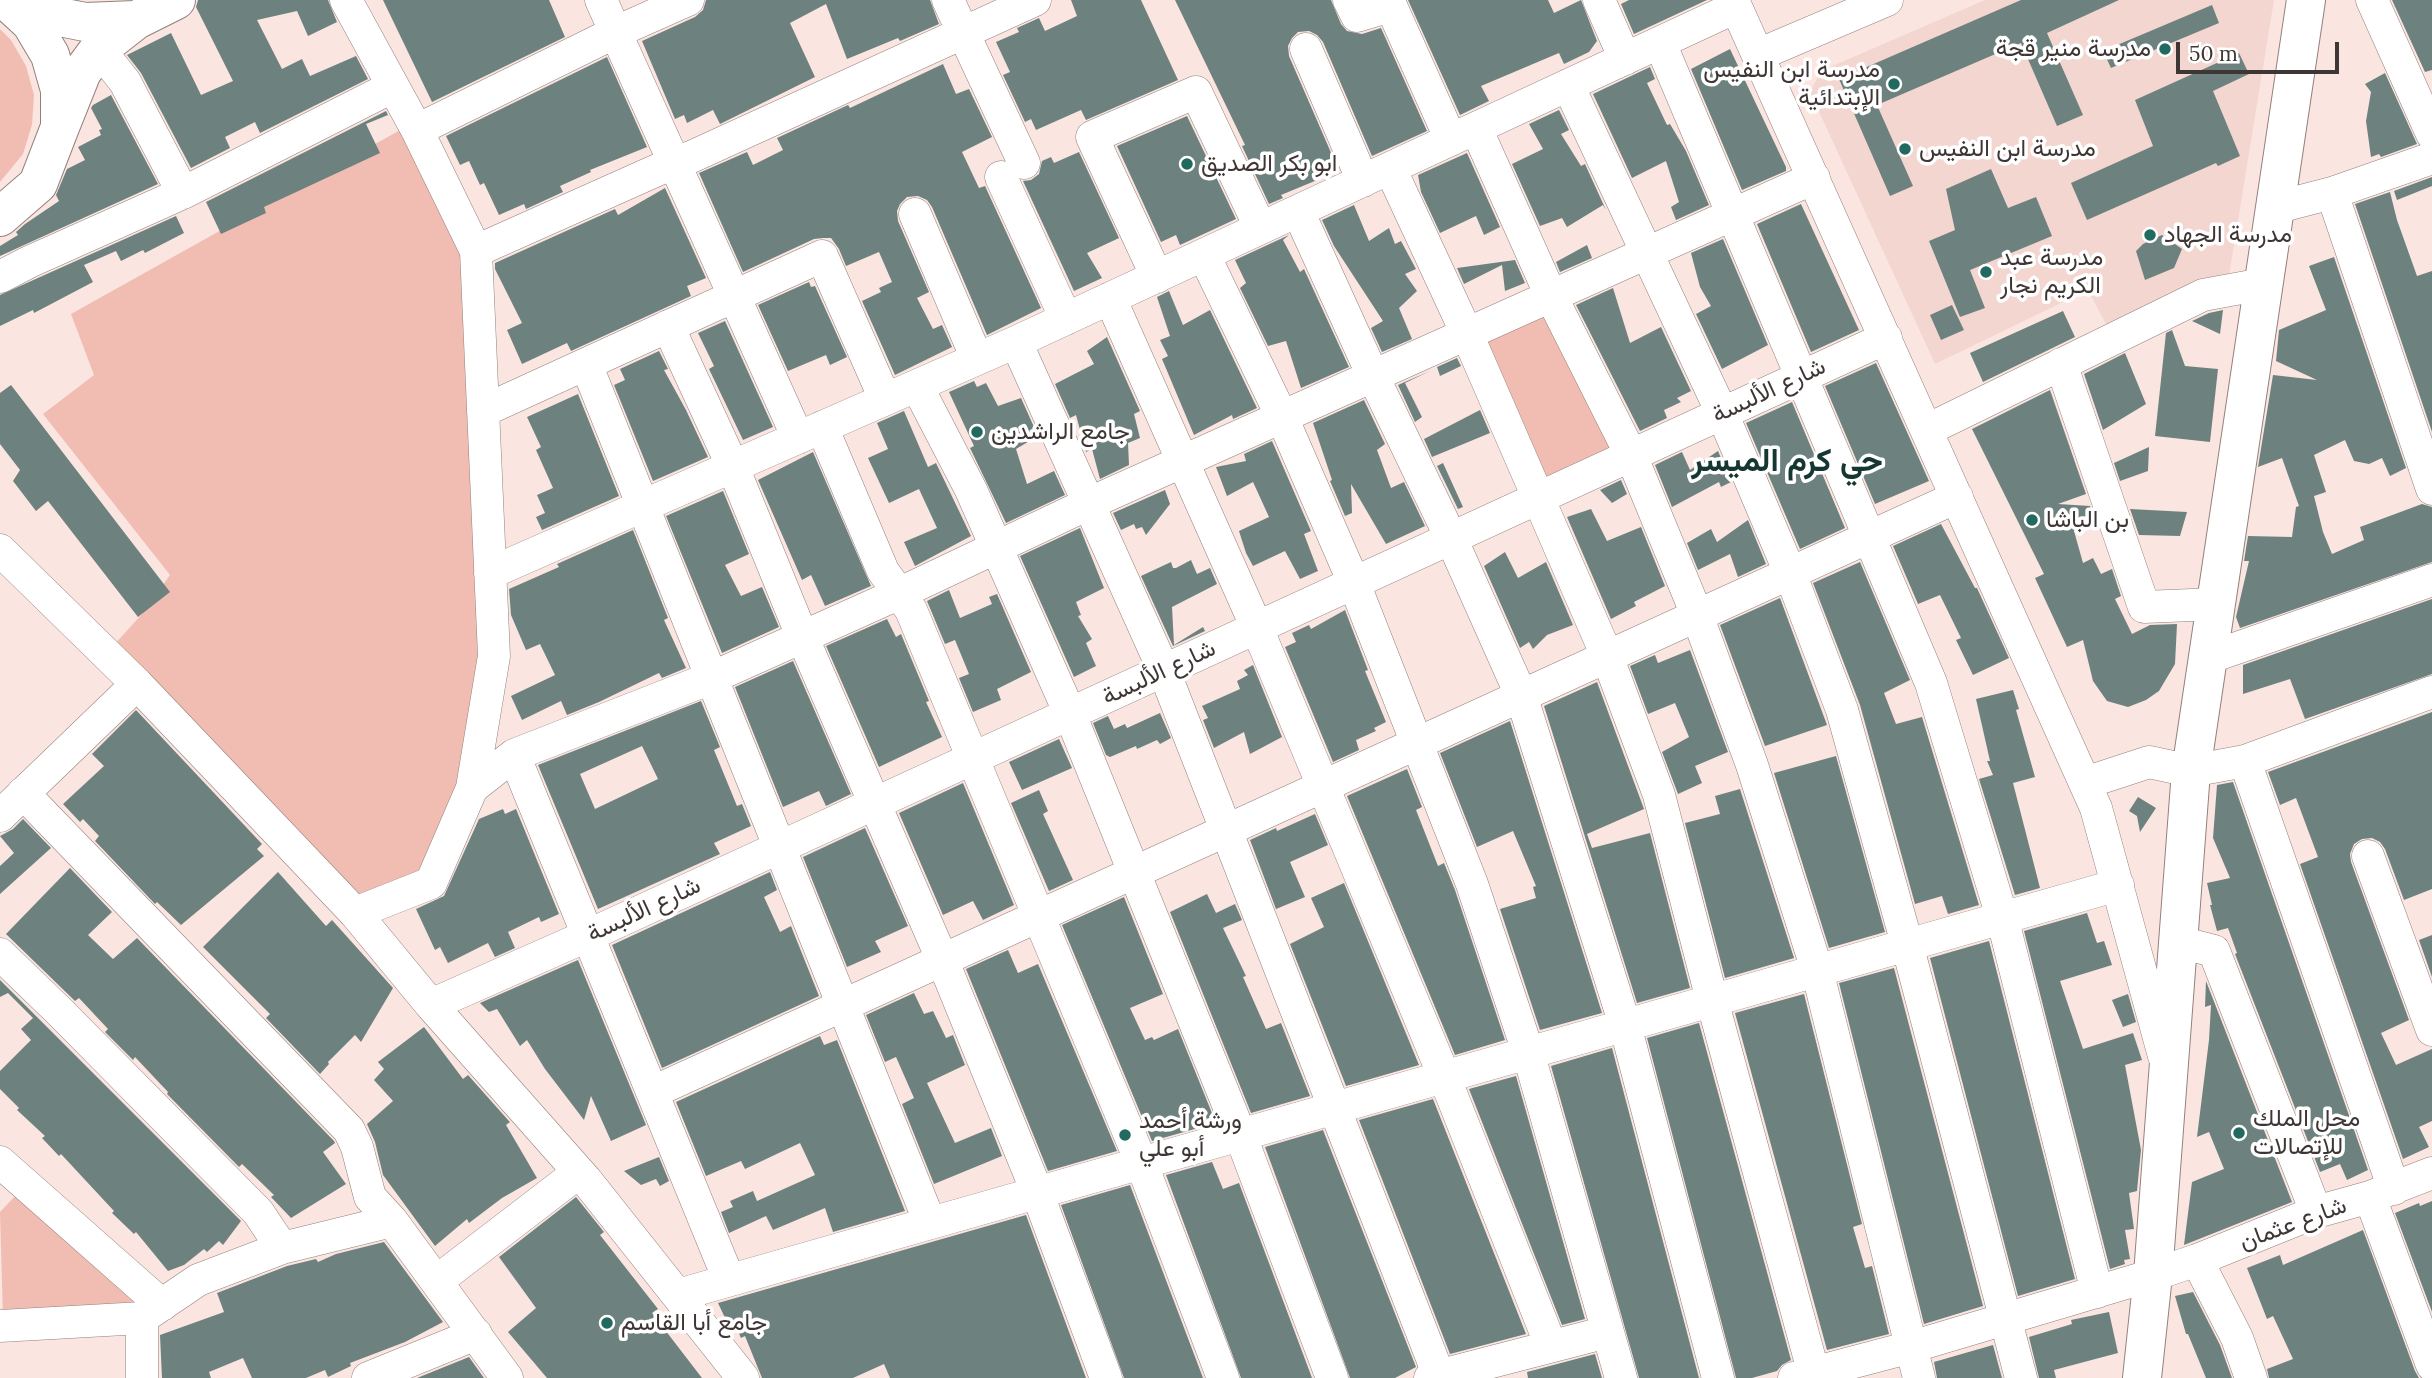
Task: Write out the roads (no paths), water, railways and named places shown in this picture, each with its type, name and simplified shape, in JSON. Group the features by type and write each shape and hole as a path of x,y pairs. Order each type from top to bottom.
{"main road":[{"path":"7,0 45,14 85,22 135,20"},
{"path":"7,0 31,23 50,55 60,90 60,127"},
{"path":"0,217 37,184 82,72 99,49 135,20 176,0"},
{"path":"2142,1378 2153,1275 2191,771 2306,0"}],"street":[{"path":"346,0 417,130 476,251 494,656 472,788 431,883 355,913"},
{"path":"601,0 735,295 883,571 912,610 1141,1162 1223,1378"},
{"path":"417,130 616,32 688,0"},
{"path":"948,0 963,33 1066,319"},
{"path":"476,251 691,157 1035,0"},
{"path":"1349,0 1357,16 1391,6 1551,296 1631,455 1697,615 1752,765 1817,970 1919,1378"},
{"path":"1598,0 1625,59"},
{"path":"1758,55 1887,0"},
{"path":"2372,0 2432,134"},
{"path":"490,573 1016,342 1660,43 1735,4 2096,808 2169,1073"},
{"path":"1660,43 1931,683 2003,917 2097,1292"},
{"path":"99,49 125,82 183,193"},
{"path":"1306,49 1467,334 1607,656 1660,795 1808,1376"},
{"path":"1569,85 1723,413 1790,573 1842,710 1907,944 2021,1378"},
{"path":"0,277 183,193 392,87"},
{"path":"1157,277 1092,137 1196,92 1260,227"},
{"path":"2274,208 2332,193 2432,158"},
{"path":"472,788 514,755 711,678 898,594 1090,503 1814,178"},
{"path":"2332,193 2432,489"},
{"path":"1298,211 1451,538 1521,695 1625,1025 1718,1378"},
{"path":"915,215 977,359"},
{"path":"1204,255 1282,417 1354,583 1472,884 1528,1052 1621,1378"},
{"path":"483,411 822,256 886,399"},
{"path":"1927,430 2203,295 2263,284"},
{"path":"1110,298 1257,628 1444,1076 1551,1346"},
{"path":"668,326 733,467 802,636 942,959 1037,1192 1105,1378"},
{"name":"شارع الألبسة","path":"431,1005 779,848 1886,338"},
{"path":"1016,342 1164,671 1334,1107 1443,1376 1606,1332"},
{"path":"586,364 930,1223"},
{"path":"2061,364 2144,607 2216,604"},
{"path":"917,386 971,490 1070,714 1240,1134 1332,1378"},
{"path":"653,1092 1957,497"},
{"path":"0,550 137,684 355,913 431,1005 579,1172 743,1378"},
{"path":"2208,658 2432,580"},
{"path":"0,816 137,684"},
{"path":"2085,783 2149,762 2191,771 2245,761 2432,692"},
{"path":"514,755 729,1280"},
{"path":"2245,761 2382,1193 2432,1365"},
{"path":"23,793 349,1130 357,1147 370,1197 392,1220 507,1378"},
{"path":"2368,856 2432,1030"},
{"path":"678,1295 2118,885"},
{"path":"2179,942 2214,951 2316,1212"},
{"path":"0,954 258,1212 282,1248"},
{"path":"0,1163 152,1311"},
{"path":"437,1281 579,1172"},
{"name":"شارع عثمان","path":"1808,1376 2153,1275 2316,1212 2382,1193 2432,1173"},
{"path":"0,1326 152,1311 198,1280 282,1248 392,1220"},
{"path":"2197,1260 2237,1338 2251,1378"},
{"path":"142,1378 152,1311"},
{"path":"368,1378 476,1335"}],"place":[{"name":"مدرسة منير قجة","path":"2165,49"},
{"name":"مدرسة ابن النفيس الإبتدائية","path":"1894,84"},
{"name":"مدرسة ابن النفيس","path":"1905,149"},
{"name":"ابو بكر الصديق","path":"1187,164"},
{"name":"مدرسة الجهاد","path":"2150,235"},
{"name":"مدرسة عبد الكريم نجار","path":"1986,272"},
{"name":"جامع الراشدين","path":"977,432"},
{"name":"بن الباشا","path":"2032,520"},
{"name":"محل الملك للإتصالات","path":"2239,1133"},
{"name":"ورشة أحمد أبو علي","path":"1125,1135"},
{"name":"جامع أبا القاسم","path":"607,1323"}],"district":[{"name":"حي كرم الميسر","path":"1787,462"}]}
